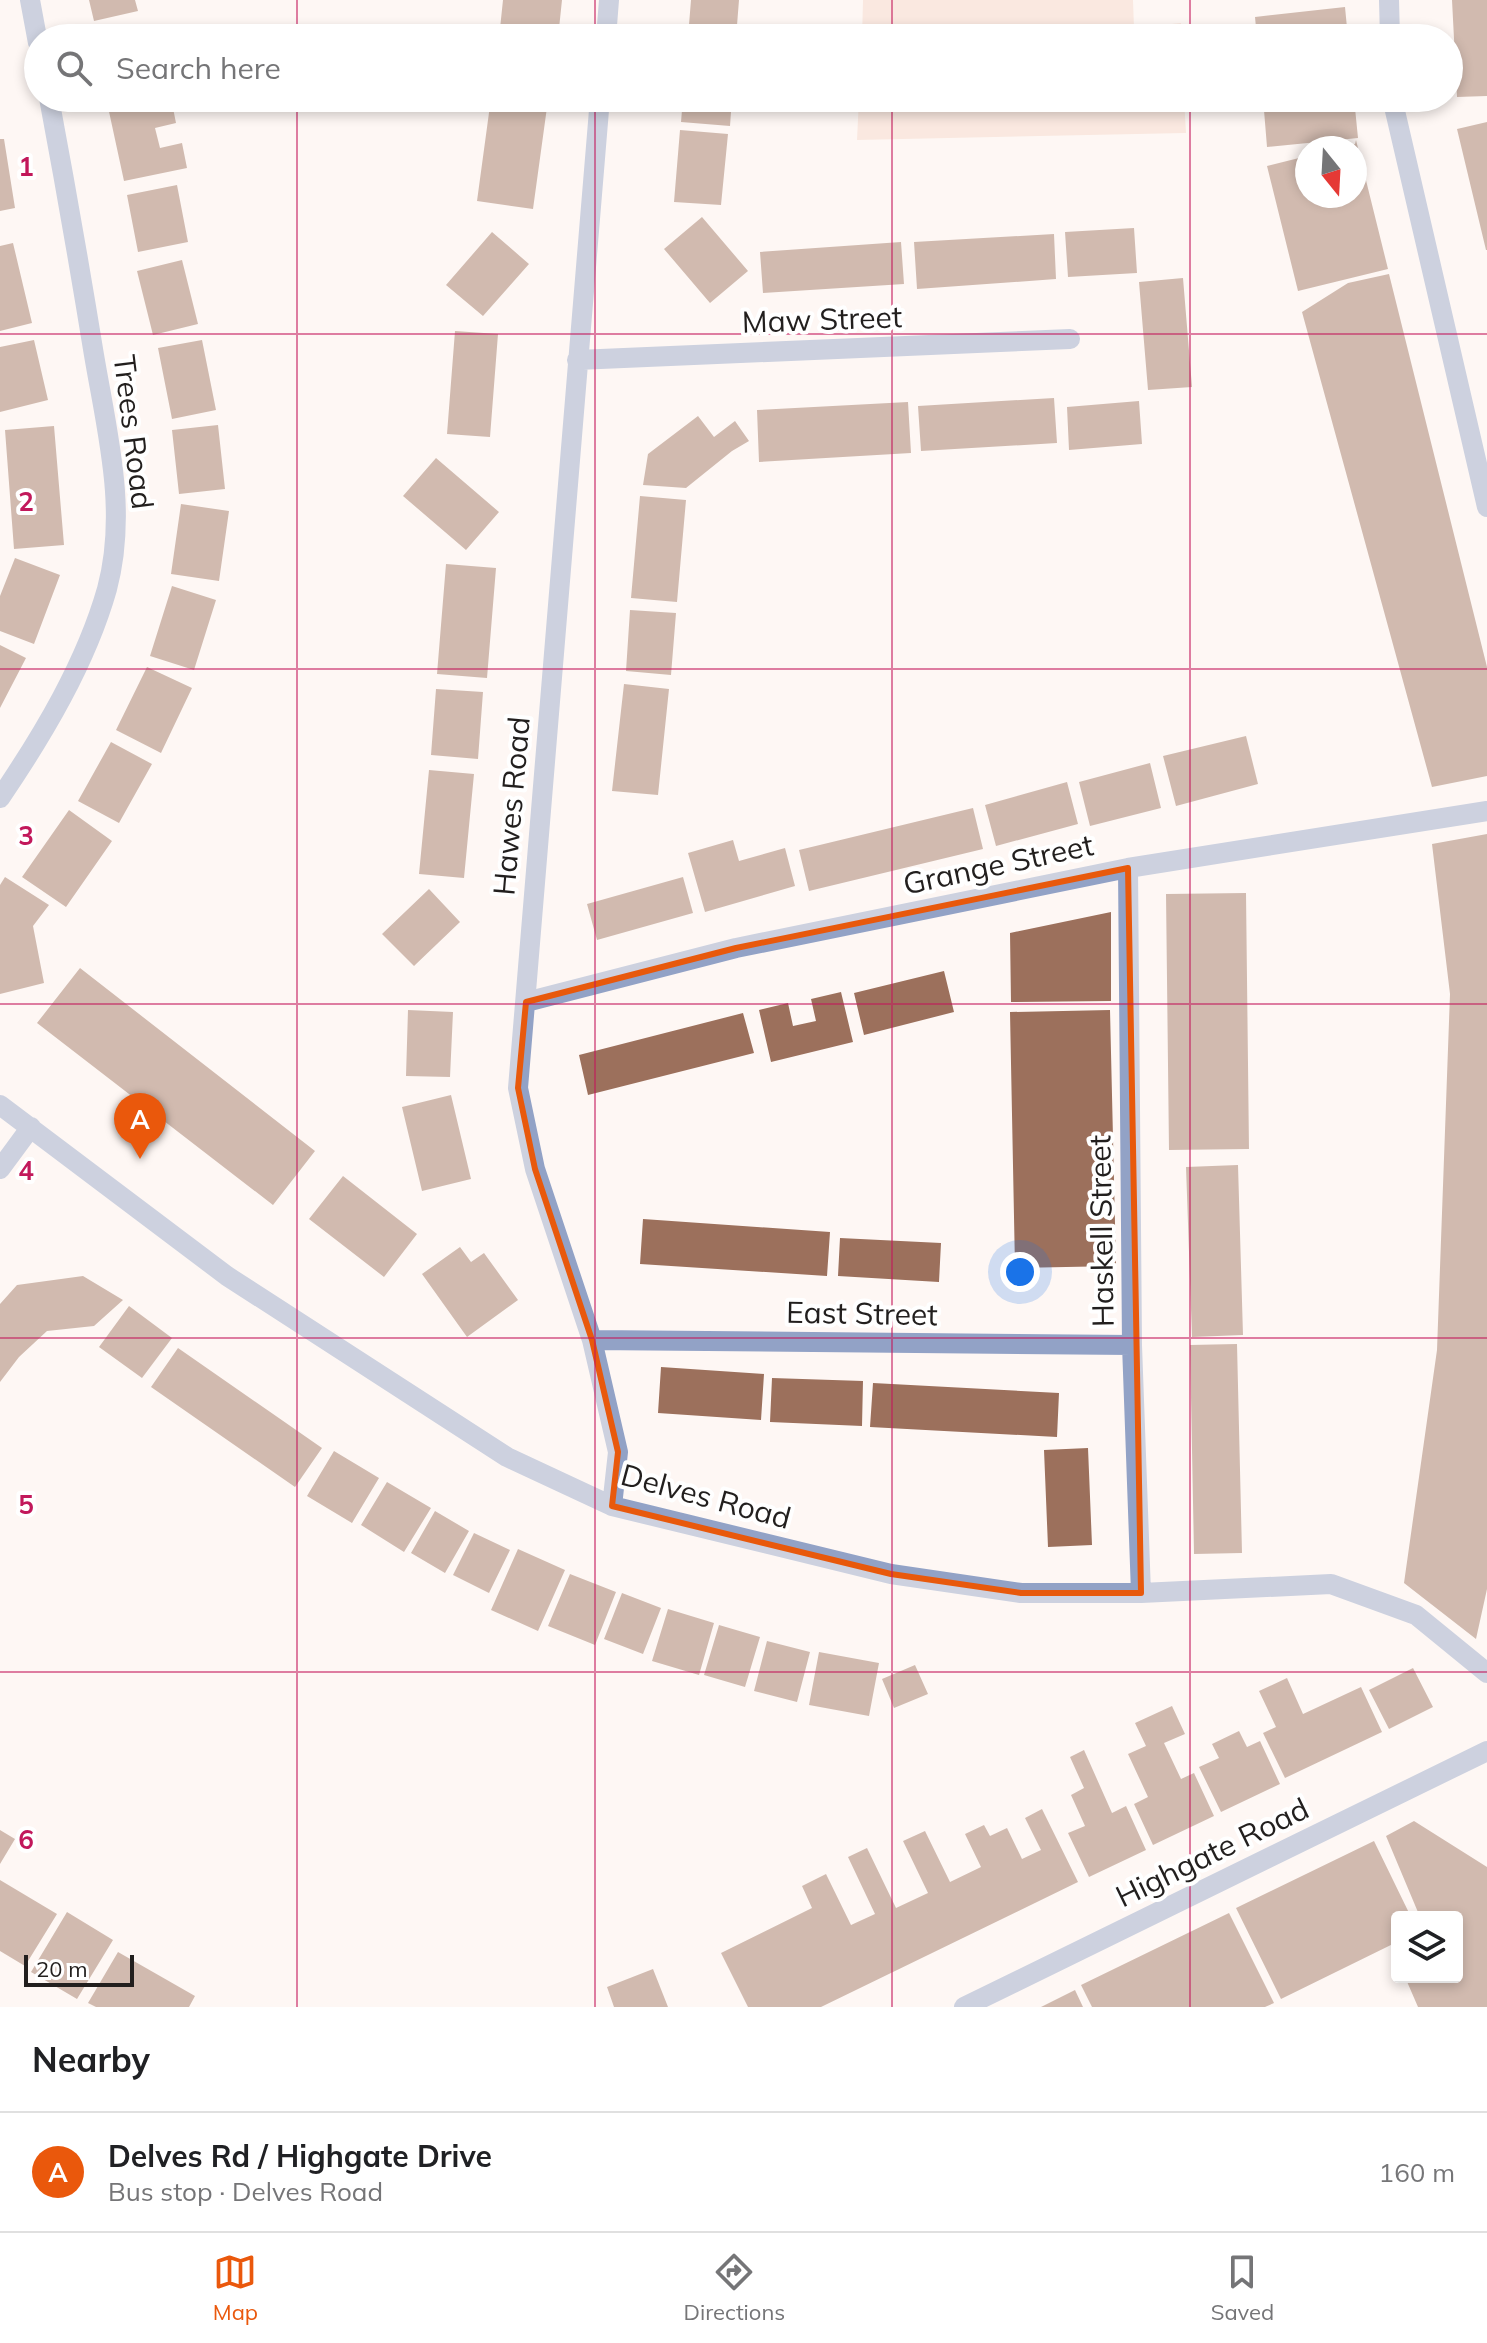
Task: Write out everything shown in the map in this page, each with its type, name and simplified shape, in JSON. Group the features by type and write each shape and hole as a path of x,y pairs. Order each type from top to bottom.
{"street":[{"path":"30,0 34,24"},
{"path":"607,24 609,0"},
{"path":"1389,0 1390,24"},
{"name":"Trees Road","path":"0,798 31,752 84,650 107,588 116,533 116,483 52,112"},
{"name":"Hawes Road","path":"599,112 518,1088 535,1169 592,1340 618,1452 612,1506"},
{"path":"1395,112 1487,507"},
{"name":"Maw Street","path":"577,360 1070,339"},
{"name":"Grange Street","path":"526,1002 736,948 1128,868 1487,811"},
{"name":"Haskell Street","path":"1128,868 1132,1345 1141,1593"},
{"name":"Delves Road","path":"0,1105 227,1276 507,1457 612,1506 891,1574 1021,1593 1141,1593 1331,1584 1416,1615 1487,1673"},
{"path":"0,1169 31,1127"},
{"name":"East Street","path":"592,1340 1132,1345"},
{"name":"Highgate Road","path":"964,2007 1487,1751"}],"highlighted area":[{"path":"1128,868 1141,1593 1021,1593 891,1574 612,1506 618,1452 592,1340 535,1169 518,1088 526,1002 736,948"}],"shaded area":[{"path":"863,0 1133,0 1134,24 862,24"},
{"path":"858,112 1185,112 1186,133 857,140"}],"building":[{"path":"89,0 135,0 138,11 94,21"},
{"path":"503,0 562,0 559,24 500,24"},
{"path":"691,0 739,0 737,24 689,24"},
{"path":"1452,0 1487,0 1487,96 1463,97 1463,24 1453,24"},
{"path":"1345,7 1347,24 1256,24 1255,17"},
{"path":"109,112 174,112 176,123 155,128 160,148 182,143 187,168 124,181"},
{"path":"489,112 546,112 533,209 477,201"},
{"path":"682,112 731,112 730,126 681,122"},
{"path":"1264,112 1355,112 1358,136 1295,136 1295,144 1267,147"},
{"path":"1487,122 1487,250 1486,250 1457,129"},
{"path":"680,130 728,134 721,205 674,202"},
{"path":"0,139 4,139 15,208 0,211"},
{"path":"1295,159 1295,208 1367,208 1367,184 1388,269 1298,291 1267,166"},
{"path":"177,185 188,242 138,252 127,195"},
{"path":"702,217 748,271 710,303 664,249"},
{"path":"1134,228 1137,273 1068,277 1065,232"},
{"path":"492,232 529,264 483,316 446,285"},
{"path":"1054,234 1056,279 917,289 914,242"},
{"path":"901,242 904,284 763,293 760,252"},
{"path":"13,243 32,323 0,331 0,246"},
{"path":"182,260 198,324 153,335 137,271"},
{"path":"1389,274 1487,667 1487,776 1432,787 1302,312 1348,283"},
{"path":"1183,278 1192,387 1148,390 1139,282"},
{"path":"455,331 498,334 490,437 447,434"},
{"path":"34,340 48,400 0,412 0,347"},
{"path":"202,340 216,410 172,419 158,348"},
{"path":"1054,398 1057,443 921,451 918,406"},
{"path":"1139,401 1142,444 1069,450 1067,407"},
{"path":"908,402 911,453 759,462 757,410"},
{"path":"698,416 714,437 735,421 749,441 686,488 643,485 648,454"},
{"path":"218,425 225,489 179,494 172,430"},
{"path":"54,426 64,545 14,549 5,430"},
{"path":"436,458 499,512 466,550 403,496"},
{"path":"640,496 686,500 677,602 631,598"},
{"path":"181,504 229,511 219,581 171,574"},
{"path":"15,558 60,575 34,644 0,631 0,596"},
{"path":"446,564 496,568 487,678 437,674"},
{"path":"172,586 216,600 194,670 150,656"},
{"path":"630,610 676,613 671,675 626,671"},
{"path":"0,645 26,658 0,708"},
{"path":"147,667 192,688 161,753 116,730"},
{"path":"624,684 669,689 658,795 612,791"},
{"path":"436,689 483,692 478,759 431,755"},
{"path":"1246,736 1258,784 1176,806 1163,756"},
{"path":"111,742 152,764 119,823 78,801"},
{"path":"1150,763 1161,808 1090,826 1079,782"},
{"path":"429,770 474,774 464,878 419,874"},
{"path":"1067,782 1078,824 996,846 985,805"},
{"path":"973,808 983,849 809,891 799,850"},
{"path":"69,810 112,841 66,907 22,877"},
{"path":"1487,834 1487,1589 1476,1639 1404,1583 1437,1350 1450,994 1432,844"},
{"path":"733,840 739,861 785,848 795,886 705,912 688,853"},
{"path":"5,877 49,905 33,926 44,983 0,994 0,885"},
{"path":"683,877 693,913 597,940 587,904"},
{"path":"429,889 460,922 414,966 382,934"},
{"path":"1246,893 1249,1149 1169,1150 1166,894"},
{"path":"1111,912 1111,1001 1011,1002 1010,933"},
{"path":"80,968 315,1151 273,1205 37,1023"},
{"path":"944,971 954,1012 864,1035 854,993"},
{"path":"841,992 853,1042 771,1062 759,1010 788,1003 793,1026 816,1021 811,999"},
{"path":"408,1010 453,1012 450,1077 406,1076"},
{"path":"1110,1010 1116,1266 1015,1268 1010,1012"},
{"path":"743,1013 754,1053 588,1095 579,1055"},
{"path":"451,1095 471,1179 422,1191 402,1107"},
{"path":"1238,1165 1243,1335 1192,1337 1186,1167"},
{"path":"343,1176 417,1234 384,1277 309,1219"},
{"path":"643,1219 830,1232 827,1276 640,1264"},
{"path":"840,1238 941,1243 939,1282 838,1276"},
{"path":"460,1247 471,1262 484,1253 518,1300 467,1337 422,1274"},
{"path":"83,1276 123,1300 94,1326 47,1331 19,1357 0,1382 0,1304 17,1285"},
{"path":"129,1306 172,1338 142,1378 99,1347"},
{"path":"1237,1344 1242,1553 1194,1554 1190,1345"},
{"path":"178,1348 322,1448 295,1487 151,1387"},
{"path":"661,1367 764,1374 761,1420 658,1413"},
{"path":"772,1378 863,1381 862,1426 770,1422"},
{"path":"873,1383 1059,1393 1057,1437 870,1427"},
{"path":"1088,1448 1092,1545 1048,1547 1044,1450"},
{"path":"334,1451 379,1478 352,1523 307,1496"},
{"path":"387,1482 431,1508 404,1552 361,1525"},
{"path":"435,1511 469,1531 445,1573 411,1553"},
{"path":"474,1533 510,1550 489,1593 453,1575"},
{"path":"518,1549 565,1570 538,1631 491,1610"},
{"path":"570,1574 616,1592 595,1645 548,1626"},
{"path":"622,1593 661,1608 643,1654 604,1639"},
{"path":"668,1609 714,1623 699,1675 652,1661"},
{"path":"719,1625 760,1637 745,1687 704,1675"},
{"path":"767,1641 810,1652 797,1702 754,1691"},
{"path":"819,1652 879,1663 869,1716 809,1705"},
{"path":"915,1665 928,1694 894,1708 882,1679"},
{"path":"1413,1668 1433,1707 1389,1729 1369,1690"},
{"path":"1287,1678 1303,1714 1361,1687 1382,1732 1285,1778 1263,1733 1276,1727 1259,1691"},
{"path":"1172,1706 1185,1734 1164,1743 1181,1779 1194,1773 1214,1816 1153,1845 1134,1804 1148,1797 1128,1754 1146,1746 1135,1723"},
{"path":"1239,1731 1247,1747 1260,1741 1280,1784 1221,1812 1199,1767 1219,1758 1212,1744"},
{"path":"1084,1750 1112,1813 1126,1806 1146,1850 1089,1877 1068,1833 1085,1826 1071,1795 1084,1788 1070,1757"},
{"path":"1042,1809 1078,1882 821,2007 748,2007 721,1953 812,1908 802,1886 826,1874 851,1925 875,1914 848,1857 867,1848 896,1908 928,1893 903,1841 925,1831 950,1882 981,1867 965,1834 984,1825 990,1836 1007,1828 1022,1859 1041,1850 1025,1818"},
{"path":"1414,1821 1487,1867 1487,2007 1418,2007 1408,1983 1463,1983 1463,1911 1417,1911 1386,1836"},
{"path":"0,1830 15,1839 0,1864"},
{"path":"1374,1841 1408,1911 1391,1911 1391,1945 1281,1999 1236,1908"},
{"path":"0,1880 57,1914 25,1966 0,1951"},
{"path":"67,1912 113,1940 77,1999 31,1972"},
{"path":"1229,1913 1274,2003 1265,2007 1092,2007 1081,1985"},
{"path":"118,1952 195,1996 189,2007 96,2007 88,2003"},
{"path":"653,1969 668,2007 614,2007 607,1987"},
{"path":"1075,1990 1083,2007 1041,2007"}],"place":[{"name":"Delves Rd / Highgate Drive","path":"140,1159"}]}
